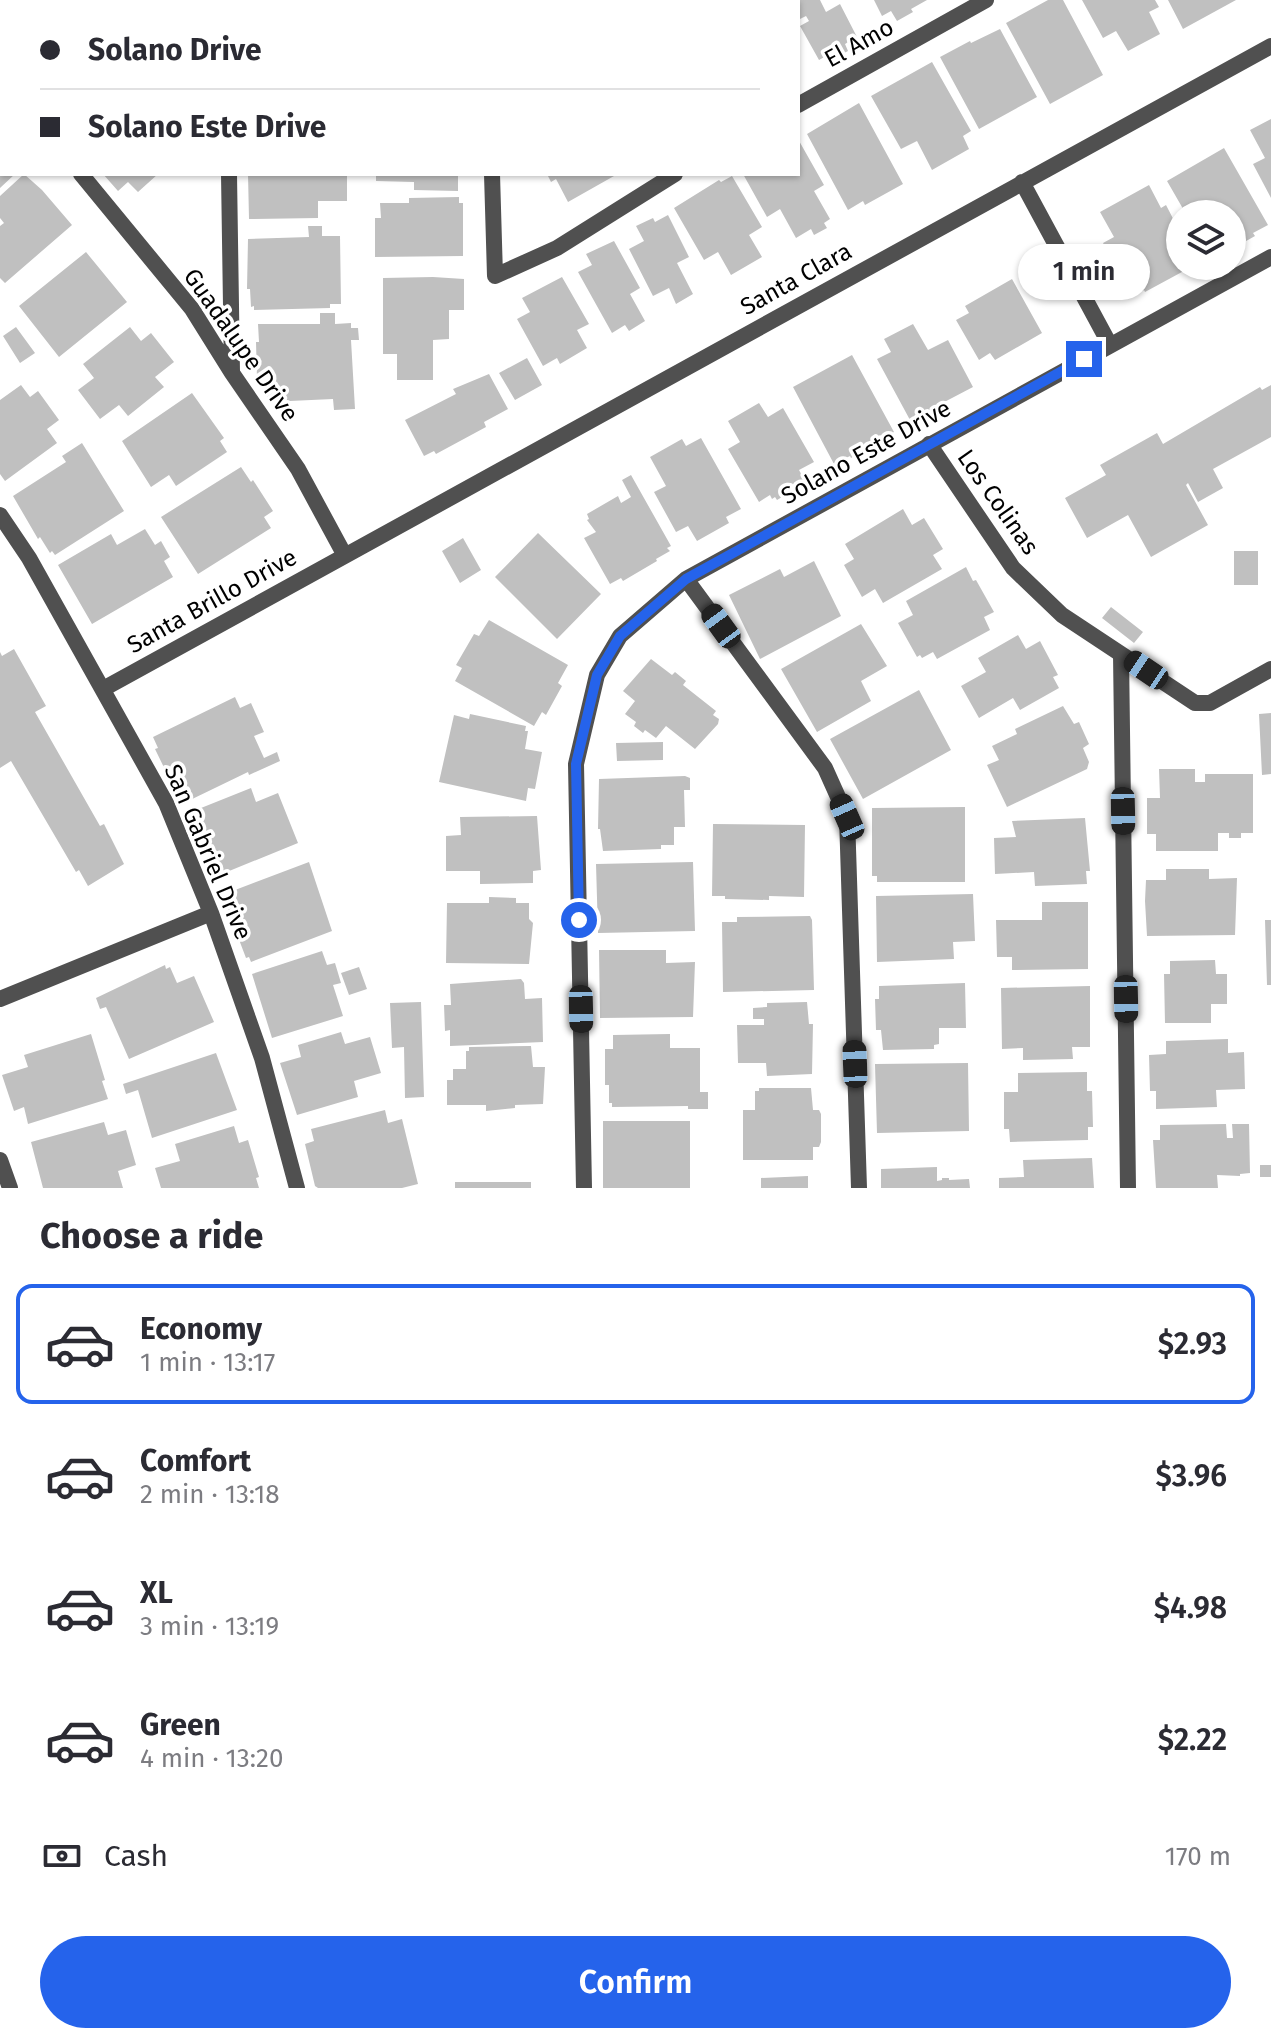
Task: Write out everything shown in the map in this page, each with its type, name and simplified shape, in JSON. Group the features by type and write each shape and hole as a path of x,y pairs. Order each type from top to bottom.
{"lane":[{"name":"El Amo","path":"800,104 963,6 986,0"},
{"name":"Santa Clara","path":"344,554 1271,46"},
{"name":"Guadalupe Drive","path":"83,176 192,309 298,469 344,554"},
{"path":"229,176 232,373"},
{"path":"492,176 495,276 557,248 672,176"},
{"path":"1022,182 1110,345"},
{"name":"Solano Este Drive","path":"584,1188 576,770 597,675 620,636 686,579 1271,257"},
{"name":"Los Colinas","path":"929,444 1013,568 1062,615 1195,703 1210,703 1271,669"},
{"name":"San Gabriel Drive","path":"0,515 29,558 166,803 211,913 262,1058 297,1188"},
{"name":"Santa Brillo Drive","path":"103,689 344,554"},
{"path":"686,579 825,768 847,817 859,1188"},
{"path":"1121,654 1128,1188"},
{"path":"0,999 211,913"},
{"path":"0,1160 10,1188"}],"building":[{"path":"800,0 820,0 826,12 840,4 857,37 845,44 848,51 831,60 828,55 819,60 800,26 809,21 806,16 800,19"},
{"path":"874,0 927,0 897,21 891,11 882,16"},
{"path":"1048,0 1063,0 1103,75 1050,104 1006,23"},
{"path":"1082,0 1155,0 1159,7 1149,12 1160,34 1128,51 1116,31 1103,38"},
{"path":"1168,0 1236,0 1183,29"},
{"path":"1000,29 1037,97 979,129 940,57"},
{"path":"932,62 971,131 963,136 969,149 932,170 917,141 901,149 871,96"},
{"path":"859,103 903,184 865,205 863,201 848,210 807,134"},
{"path":"1271,119 1271,198 1253,164 1265,158 1250,130"},
{"path":"800,143 824,185 814,191 830,219 824,223 827,228 814,235 811,229 796,238 780,209 767,217 744,176 800,176"},
{"path":"1224,148 1268,225 1246,241 1246,200 1178,200 1167,181"},
{"path":"0,176 13,176 0,188"},
{"path":"22,176 26,176 72,225 5,283 0,278 0,226 4,223 0,218 0,196"},
{"path":"105,176 156,176 138,192 128,182 118,191"},
{"path":"248,176 347,176 347,201 318,201 318,218 249,219"},
{"path":"376,176 458,176 458,191 414,190 414,182 376,181"},
{"path":"548,176 614,176 568,202 556,179 551,182"},
{"path":"732,176 762,227 749,235 762,257 731,275 718,252 704,260 674,208 719,180 721,182"},
{"path":"1149,185 1161,208 1166,205 1167,280 1132,296 1103,243 1114,237 1100,212"},
{"path":"459,197 459,203 463,203 463,256 375,257 375,218 381,218 380,203 409,203 409,198"},
{"path":"668,215 689,257 677,263 693,294 676,304 669,288 653,296 629,249 644,241 636,226"},
{"path":"308,226 322,226 322,236 340,236 341,304 330,304 330,308 254,310 250,289 247,289 248,239 309,237"},
{"path":"614,241 640,288 630,294 645,321 629,331 625,325 612,333 578,272 592,265 586,254"},
{"path":"86,252 127,302 59,357 19,306"},
{"path":"562,277 589,324 577,330 587,348 560,364 557,358 543,366 517,319 530,312 522,298"},
{"path":"383,278 464,279 464,310 449,310 449,339 433,340 433,380 397,380 397,354 383,354"},
{"path":"1012,279 1042,333 995,360 990,353 979,360 956,320 969,313 965,306"},
{"path":"320,313 335,313 335,324 351,323 351,328 358,328 359,340 351,340 355,409 334,410 333,399 268,402 257,379 258,324 320,324"},
{"path":"913,324 928,350 948,340 973,387 910,420 877,359 891,352 884,339"},
{"path":"16,327 35,353 20,363 3,336"},
{"path":"130,327 141,341 151,333 174,362 155,377 164,387 128,416 119,405 100,419 78,390 94,378 83,364"},
{"path":"852,355 894,432 851,458 834,464 793,387"},
{"path":"527,358 542,385 515,400 499,373"},
{"path":"489,374 508,409 484,422 486,427 436,454 434,451 424,456 405,420 456,394 453,389"},
{"path":"21,385 30,397 38,391 59,420 47,429 57,443 5,481 0,474 0,400"},
{"path":"1271,385 1271,437 1213,469 1223,488 1198,502 1188,483 1186,485 1208,525 1151,557 1128,515 1087,538 1065,498 1106,475 1100,465 1157,433 1163,444 1260,387 1262,390"},
{"path":"192,393 224,438 220,441 227,452 176,486 169,475 151,487 122,441"},
{"path":"759,403 768,417 783,408 814,462 799,470 805,481 802,485 777,500 770,495 759,502 728,449 740,442 728,421"},
{"path":"701,438 741,509 726,517 729,523 697,541 688,526 676,532 654,492 666,486 650,457 682,439 686,446"},
{"path":"82,443 124,511 55,555 52,551 50,553 40,537 38,539 13,496 66,462 62,456"},
{"path":"241,467 273,511 264,517 271,528 198,574 161,517"},
{"path":"631,475 671,546 667,548 670,551 657,561 623,581 621,578 610,584 584,538 596,532 587,520 587,514 618,496 621,503 631,497 622,480"},
{"path":"903,509 912,525 924,518 943,549 933,555 942,569 883,603 875,589 862,597 844,565 854,559 845,544"},
{"path":"145,529 155,545 161,541 170,557 164,561 173,577 92,624 58,565 111,534 117,545"},
{"path":"538,533 601,594 557,639 495,577"},
{"path":"463,538 481,570 460,583 442,551"},
{"path":"1234,551 1258,551 1258,585 1234,585"},
{"path":"814,561 841,616 760,659 729,595 780,569 784,577"},
{"path":"966,567 994,612 984,617 990,630 937,659 933,652 922,658 920,655 917,657 898,623 913,615 906,601"},
{"path":"1111,607 1143,632 1134,643 1102,618"},
{"path":"489,620 568,665 558,683 562,686 546,715 542,712 534,726 455,681 462,668 456,665 474,634 479,636"},
{"path":"861,624 887,666 861,681 871,701 817,732 781,669"},
{"path":"1018,635 1026,649 1040,641 1058,675 1053,677 1059,688 1020,710 1013,698 979,718 961,686 986,672 978,658"},
{"path":"14,649 46,706 35,712 100,826 104,824 124,864 88,886 79,870 76,872 11,761 0,768 0,652 2,656"},
{"path":"651,659 672,675 675,672 686,681 683,685 716,711 713,715 719,719 718,724 695,749 666,726 656,738 645,730 643,733 634,726 636,722 625,714 635,701 623,691"},
{"path":"919,690 951,750 863,799 830,739"},
{"path":"235,697 240,708 251,703 264,732 254,736 264,758 277,752 280,761 249,775 248,772 186,802 175,783 172,784 155,749 158,748 153,737"},
{"path":"1063,706 1074,724 1079,722 1089,744 1083,748 1089,762 1087,769 1007,807 987,765 999,760 992,746 1017,734 1015,729"},
{"path":"1271,713 1271,774 1262,775 1259,714"},
{"path":"470,714 526,726 525,749 542,752 535,789 528,788 526,801 439,782 454,715 469,719"},
{"path":"663,742 663,760 617,761 616,743"},
{"path":"1159,769 1195,769 1195,782 1205,782 1205,774 1253,774 1253,833 1241,833 1241,838 1229,838 1229,833 1218,833 1218,851 1156,851 1156,834 1147,834 1147,798 1160,798"},
{"path":"690,778 690,790 684,790 685,827 674,827 674,845 661,845 661,849 603,851 598,829 599,779"},
{"path":"251,788 256,802 278,793 298,843 217,876 191,812"},
{"path":"965,807 965,882 877,882 877,876 872,876 872,808"},
{"path":"537,816 541,870 533,871 533,883 480,884 480,871 446,871 446,836 461,835 460,817"},
{"path":"1085,818 1090,871 1086,871 1087,884 1035,886 1034,872 995,874 994,838 1016,837 1012,821"},
{"path":"713,824 805,825 804,897 769,896 769,900 712,896"},
{"path":"309,862 332,931 251,962 249,957 246,958 222,895"},
{"path":"693,862 695,931 598,933 596,864"},
{"path":"1166,869 1209,869 1209,879 1237,878 1235,935 1147,936 1146,880 1166,880"},
{"path":"973,894 975,941 953,942 954,959 877,962 876,896"},
{"path":"489,897 516,898 516,903 529,903 529,919 533,923 529,964 446,963 447,903 489,903"},
{"path":"1042,902 1088,902 1088,969 1012,970 1012,957 997,957 996,920 1042,920"},
{"path":"810,916 814,990 723,992 722,922 737,922 737,917"},
{"path":"1265,920 1271,920 1271,985 1267,985"},
{"path":"599,950 666,950 666,963 695,962 693,1017 600,1018"},
{"path":"322,951 327,965 335,963 341,983 333,985 343,1016 272,1038 252,974"},
{"path":"1215,960 1216,974 1227,974 1227,1004 1211,1004 1211,1023 1165,1023 1164,974 1170,974 1170,961"},
{"path":"165,965 166,969 170,967 177,983 194,976 214,1022 129,1059 106,1007 100,1009 96,998"},
{"path":"359,967 367,989 349,995 341,973"},
{"path":"521,979 525,999 542,998 543,1042 450,1046 450,1030 445,1031 444,1005 451,1005 450,984"},
{"path":"965,983 966,1028 939,1028 939,1044 934,1045 934,1049 883,1050 881,1030 876,1030 875,999 879,999 879,986"},
{"path":"1090,986 1090,1047 1072,1047 1073,1059 1023,1060 1023,1048 1002,1049 1001,988"},
{"path":"421,1002 424,1097 405,1098 404,1047 392,1048 390,1003"},
{"path":"807,1002 809,1024 813,1024 812,1074 767,1076 766,1063 738,1063 737,1025 764,1025 764,1019 753,1019 753,1008 767,1007 767,1003"},
{"path":"341,1032 345,1044 370,1037 381,1073 354,1081 358,1097 297,1115 280,1063 301,1057 298,1045"},
{"path":"91,1034 108,1099 28,1124 24,1107 14,1111 2,1075 28,1067 24,1055"},
{"path":"670,1034 670,1048 700,1048 700,1092 708,1092 708,1109 688,1109 688,1106 612,1107 609,1103 609,1085 605,1085 605,1049 613,1049 613,1035"},
{"path":"1228,1039 1228,1053 1244,1052 1245,1089 1216,1090 1217,1107 1156,1109 1156,1091 1150,1091 1149,1055 1166,1054 1166,1041"},
{"path":"531,1046 533,1067 545,1067 543,1104 515,1105 515,1108 486,1111 486,1105 447,1105 447,1080 453,1080 453,1069 466,1069 466,1051 469,1047"},
{"path":"216,1053 237,1110 152,1138 138,1090 126,1094 123,1084"},
{"path":"968,1063 969,1131 877,1133 875,1064"},
{"path":"1087,1072 1087,1091 1092,1091 1093,1127 1088,1127 1088,1140 1010,1142 1009,1129 1004,1129 1004,1092 1018,1092 1018,1073"},
{"path":"759,1088 811,1088 813,1110 819,1110 821,1114 821,1142 819,1147 813,1147 813,1160 743,1160 743,1110 755,1110 755,1091"},
{"path":"385,1110 388,1123 402,1119 418,1184 402,1188 315,1186 305,1144 314,1141 311,1129"},
{"path":"603,1121 690,1121 690,1188 603,1188"},
{"path":"104,1122 108,1135 126,1130 136,1165 118,1171 123,1188 43,1188 31,1142"},
{"path":"1226,1124 1227,1138 1233,1138 1232,1124 1249,1124 1250,1173 1217,1175 1218,1188 1156,1188 1153,1140 1160,1140 1160,1125"},
{"path":"234,1126 239,1143 248,1140 259,1177 256,1178 259,1188 161,1188 155,1168 180,1161 175,1144"},
{"path":"1092,1158 1094,1188 999,1188 999,1178 1024,1177 1023,1160"},
{"path":"1260,1165 1271,1165 1271,1177 1260,1177"},
{"path":"937,1167 937,1181 942,1178 969,1179 970,1188 881,1188 881,1169"},
{"path":"808,1176 808,1188 761,1188 761,1178"},
{"path":"455,1182 531,1182 531,1188 455,1188"}],"route":[{"path":"579,920 576,764 597,675 620,636 686,579 1084,359"}]}
